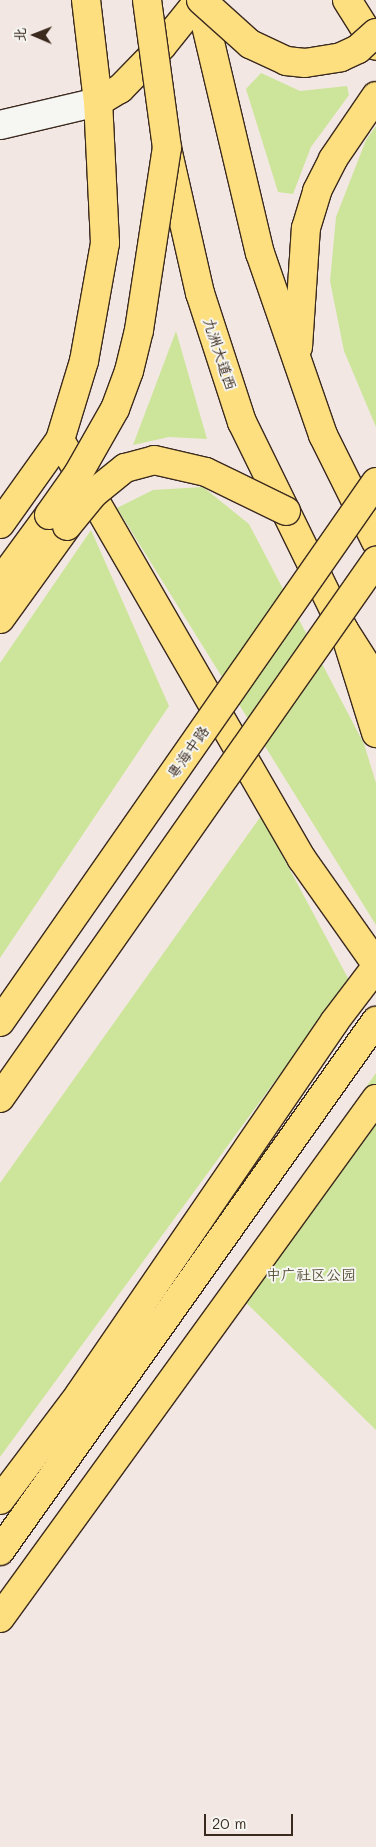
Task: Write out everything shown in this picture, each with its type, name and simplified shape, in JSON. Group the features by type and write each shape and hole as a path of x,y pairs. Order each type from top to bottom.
{"main road":[{"path":"0,524 60,440 84,361 105,243 98,102 86,0"},
{"name":"九洲大道西","path":"147,0 167,148 200,292 242,422 344,630 376,680"},
{"path":"98,102 120,89 162,46 200,0"},
{"path":"200,0 250,44 286,61 305,63 342,57 358,49 376,33"},
{"path":"200,0 260,253 322,435 376,542"},
{"path":"347,0 376,46"},
{"path":"298,364 306,228 317,191 333,158 376,96"},
{"path":"0,619 58,520 78,474 115,409 129,371 139,330 167,148"},
{"path":"0,1500 79,1395 335,1021 376,966 302,859 60,440"},
{"path":"0,582 58,520 125,468 154,460 206,472 286,511"},
{"name":"粤海中路","path":"0,1022 376,482"},
{"path":"0,1098 376,561"},
{"path":"344,630 376,733"},
{"path":"0,1552 370,1030"},
{"path":"0,1618 376,1099"}],"street":[{"path":"0,125 98,102"}],"green space":[{"path":"261,73 300,91 347,86 349,95 311,147 293,194 278,192 246,89"},
{"path":"376,126 376,427 344,351 330,281 336,217 366,140"},
{"path":"176,331 207,439 169,437 133,445"},
{"path":"203,487 249,524 364,744 376,783 376,925 117,508 153,490"},
{"path":"91,530 169,706 0,958 0,663"},
{"path":"261,816 349,980 0,1457 0,1183"},
{"name":"中广社区公园","path":"376,1073 376,1430 226,1283"}]}
